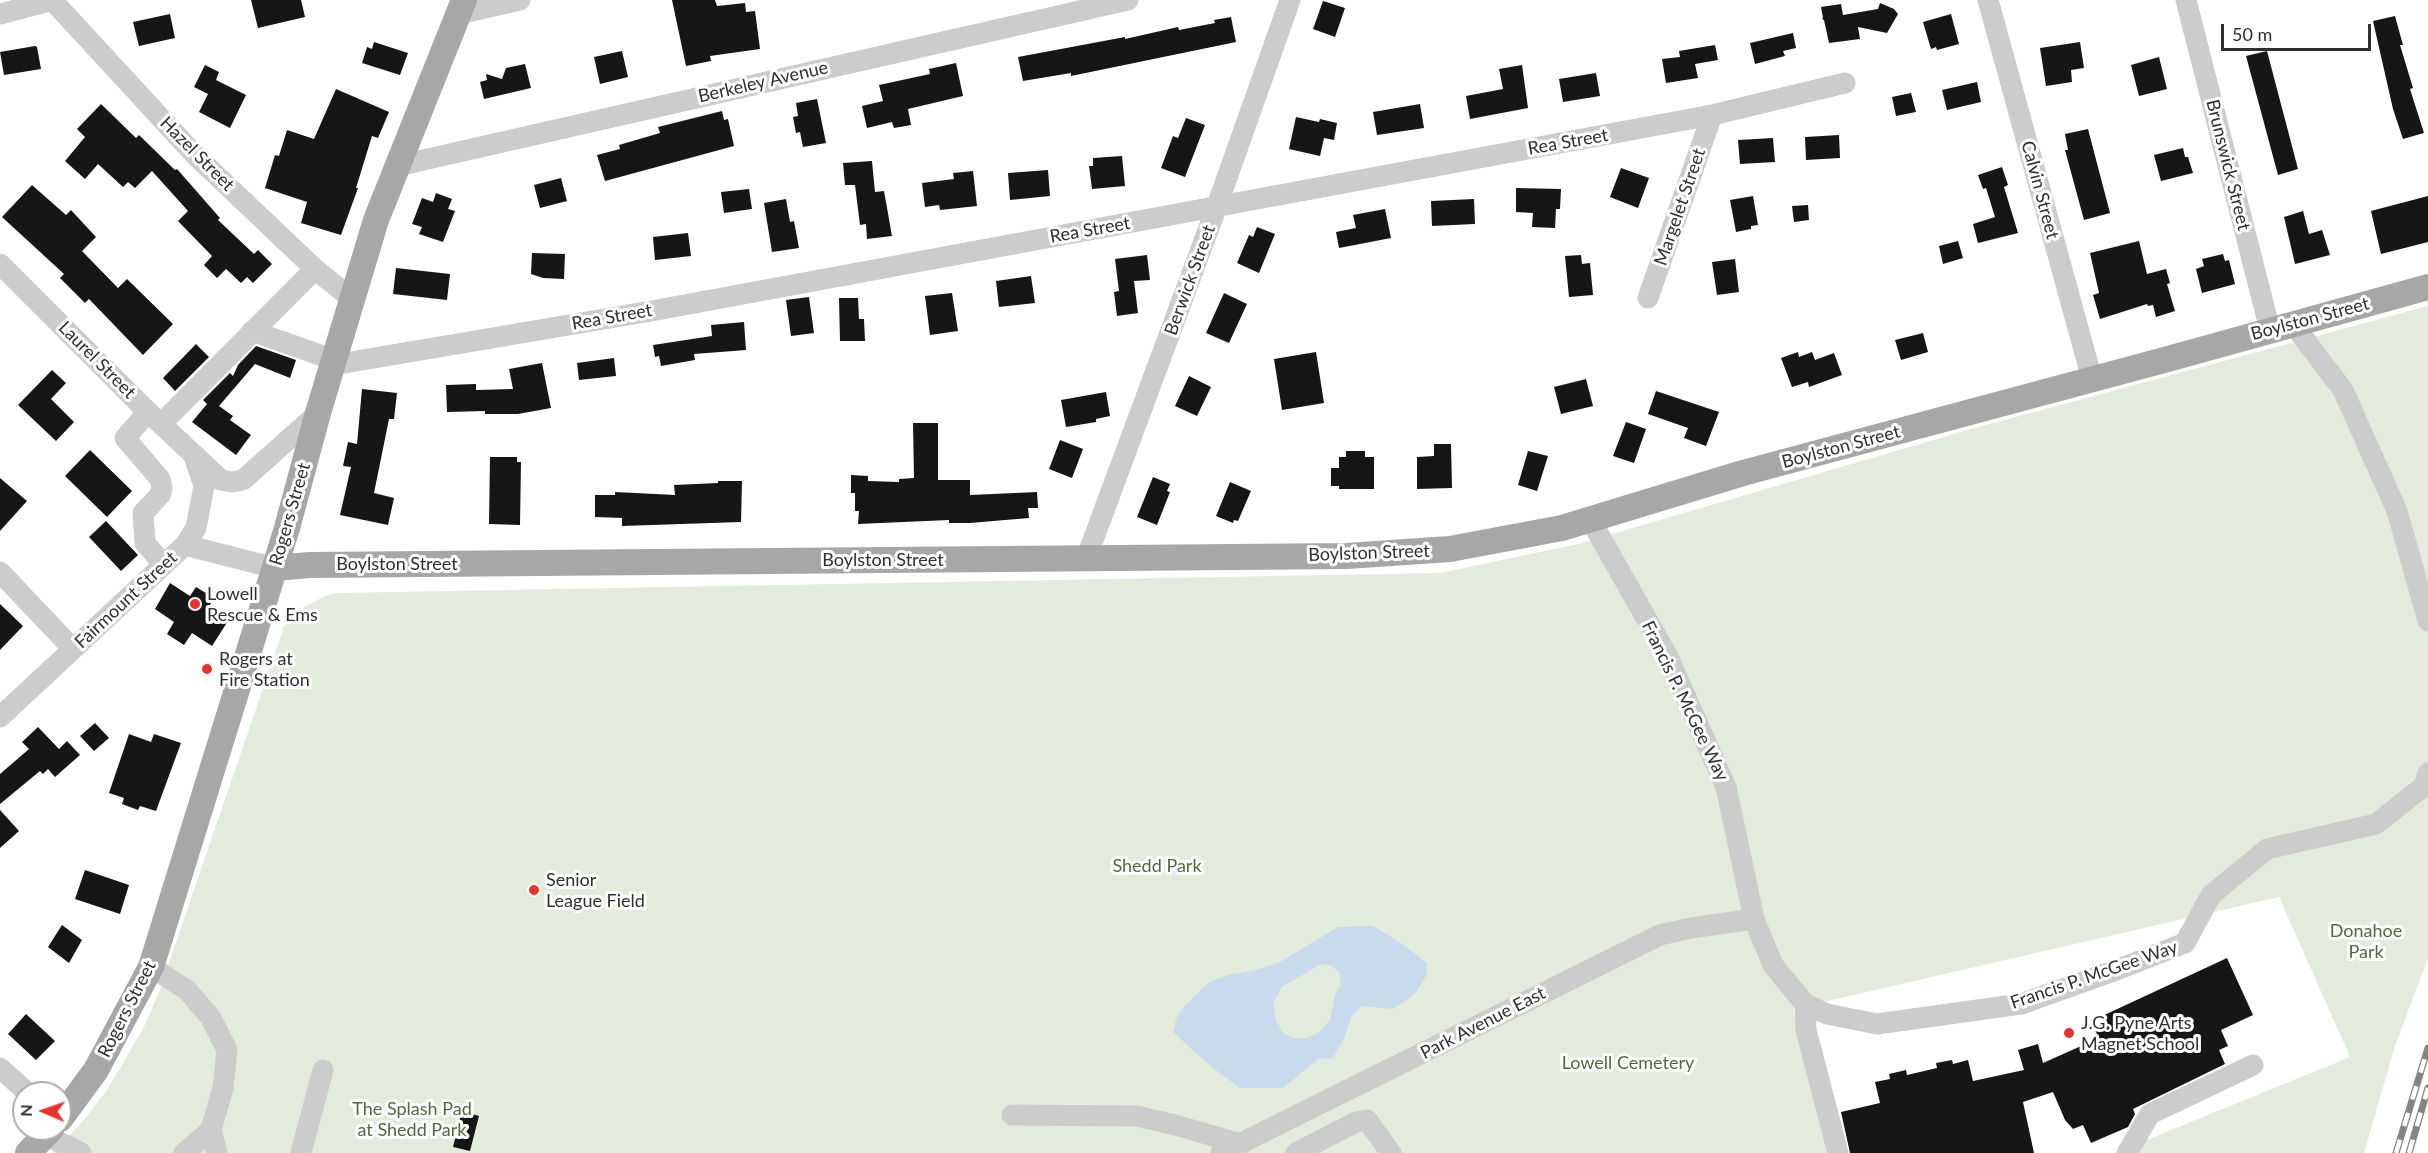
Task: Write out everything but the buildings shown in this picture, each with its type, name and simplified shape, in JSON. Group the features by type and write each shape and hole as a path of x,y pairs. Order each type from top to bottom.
{"main road":[{"name":"Rogers Street","path":"72,1101 96,1070 151,967 275,568 318,412 376,220 461,7"},
{"name":"Boylston Street","path":"275,568 322,565 1347,556 1450,549 1562,528 1743,473 2428,287"},
{"name":"Rogers Street","path":"28,1153 39,1141"}],"street":[{"path":"0,14 52,0"},
{"name":"Hazel Street","path":"52,0 195,155 315,269 352,299"},
{"path":"461,7 520,0"},
{"name":"Berkeley Avenue","path":"397,166 1128,0"},
{"name":"Berwick Street","path":"1086,559 1217,206 1290,0"},
{"name":"Calvin Street","path":"1988,0 2092,379"},
{"name":"Brunswick Street","path":"2186,0 2281,327"},
{"name":"Rea Street","path":"334,362 669,308 1712,116 1845,83"},
{"name":"Margelet Street","path":"1648,298 1712,116"},
{"name":"Laurel Street","path":"0,264 154,418 221,480 232,482 243,480 318,412"},
{"path":"163,564 145,543 143,513 160,495 162,488 160,479 124,438 154,418 252,331 315,269"},
{"path":"2281,327 2343,390 2397,511 2428,621"},
{"path":"252,331 334,362"},
{"name":"Laurel Street","path":"185,545 196,528 204,486 194,456"},
{"name":"Francis P. McGee Way","path":"1590,519 1667,655 1726,787 1754,919 1773,965 1805,1004 1827,1014 1877,1024 2021,1004 2185,943 2211,895 2267,849 2376,824 2424,786 2428,773"},
{"name":"Fairmount Street","path":"0,717 185,545 275,568"},
{"path":"0,572 73,649"},
{"name":"Park Avenue East","path":"1221,1153 1660,935 1754,919"},
{"path":"151,967 186,990 210,1018 227,1050 223,1088 211,1130 217,1153"},
{"path":"1805,1004 1806,1030 1838,1153"},
{"path":"2127,1153 2150,1114 2253,1065"},
{"path":"0,1068 15,1081"},
{"path":"301,1153 323,1070"},
{"path":"1012,1115 1137,1116 1179,1125 1241,1144"},
{"path":"1296,1153 1356,1122 1367,1120 1391,1153"},
{"path":"184,1153 211,1130"},
{"path":"68,1141 81,1153"}],"green space":[{"name":"Shedd Park","path":"2428,306 2428,958 2395,1046 2364,1153 2115,1153 2350,1057 2279,897 1793,1009 1831,1153 53,1153 64,1141 72,1141 72,1133 107,1090 143,1029 159,992 283,630 282,627 302,608 325,596 337,593 1440,573 1578,544 1971,429"}],"water":[{"path":"1373,926 1401,943 1427,963 1426,976 1415,994 1393,1009 1362,1006 1352,1016 1333,1058 1318,1059 1283,1088 1240,1088 1209,1065 1173,1032 1176,1019 1182,1009 1209,982 1227,975 1253,971 1280,962 1338,927","holes":["1321,964 1332,966 1339,972 1341,985 1335,995 1330,1020 1319,1032 1307,1038 1294,1038 1284,1034 1276,1020 1273,1003 1282,987"]}],"railway":[{"path":"2396,1153 2428,1048"},
{"path":"2409,1153 2428,1088"}],"place":[{"name":"Lowell Rescue & Ems","path":"195,604"},
{"name":"Rogers at Fire Station","path":"207,669"},
{"name":"Senior League Field","path":"534,890"},
{"name":"J.G. Pyne Arts Magnet School","path":"2069,1033"}],"park label":[{"name":"Donahoe Park","path":"2366,941"},
{"name":"Lowell Cemetery","path":"1628,1063"},
{"name":"The Splash Pad at Shedd Park","path":"412,1119"}]}
